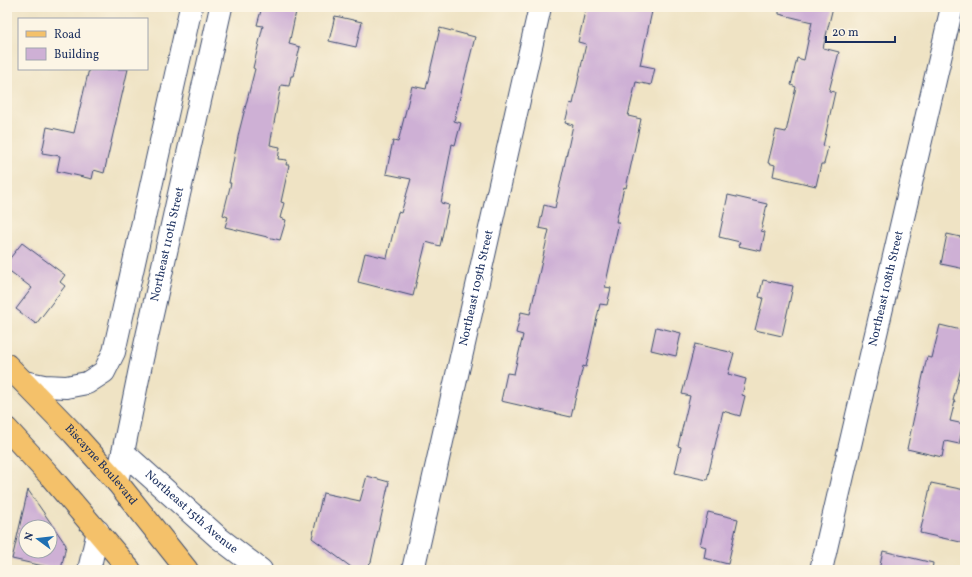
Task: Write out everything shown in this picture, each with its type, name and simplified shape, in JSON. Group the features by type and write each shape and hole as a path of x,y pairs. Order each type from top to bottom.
{"main road":[{"name":"Biscayne Boulevard","path":"7,366 73,433 117,482 187,570"},
{"path":"7,429 51,477 130,570"}],"street":[{"path":"24,382 44,386 66,387 87,383 104,372 114,352 191,7"},
{"name":"Northeast 110th Street","path":"117,482 142,359 221,7"},
{"name":"Northeast 109th Street","path":"413,570 540,7"},
{"name":"Northeast 108th Street","path":"821,570 952,7"},
{"name":"Northeast 15th Avenue","path":"123,452 219,538 261,570"},
{"path":"89,570 98,531"}],"building":[{"path":"262,7 297,7 289,44 300,47 289,86 281,85 270,145 280,147 278,159 287,160 286,165 289,165 281,202 284,203 280,218 286,220 280,240 225,227 228,217 223,215 231,183 229,183 239,132 255,69 253,68 263,26 257,25"},
{"path":"586,7 653,7 640,65 655,68 651,85 636,82 628,116 641,119 626,188 624,187 616,222 619,222 605,287 611,288 607,305 600,304 586,367 583,366 571,417 501,401 507,373 514,374 523,335 516,333 521,312 530,314 549,230 539,228 544,205 555,208 573,125 565,123 570,103 573,104 586,44 578,42"},
{"path":"779,7 833,7 823,48 839,52 829,91 835,92 823,146 828,147 824,164 821,164 816,186 773,176 775,165 768,163 776,130 786,132 796,87 791,85 797,58 804,60 812,22 779,14"},
{"path":"335,16 362,22 356,47 329,41"},
{"path":"440,28 475,37 454,121 461,123 455,145 452,144 441,203 449,205 440,246 426,242 413,296 358,282 365,253 387,258 398,212 401,213 411,179 386,174 393,141 398,142 412,86 426,89"},
{"path":"89,70 128,70 104,173 94,170 92,179 57,171 60,156 42,153 47,127 74,133"},
{"path":"728,195 767,204 761,231 765,232 761,251 738,246 740,242 719,237"},
{"path":"947,234 965,238 965,269 941,264"},
{"path":"22,243 65,275 60,282 65,286 36,324 16,309 32,288 7,269 7,262"},
{"path":"763,280 793,286 782,336 755,330 763,298 759,297"},
{"path":"940,325 965,331 965,365 962,364 950,421 964,424 959,444 945,441 942,457 907,449 927,357 932,358"},
{"path":"656,327 681,333 676,356 651,350"},
{"path":"695,344 734,353 728,374 746,379 742,395 745,396 740,416 723,411 707,480 675,473 681,447 678,446 690,396 682,394"},
{"path":"367,476 389,482 371,562 363,570 355,570 312,538 323,493 360,501"},
{"path":"931,483 965,490 965,543 920,533"},
{"path":"28,490 48,519 21,519"},
{"path":"708,512 738,519 728,564 704,558 706,547 700,545"},
{"path":"18,533 18,559 58,559 58,533 66,545 61,570 12,559"},
{"path":"883,551 933,563 932,570 879,570"}]}
